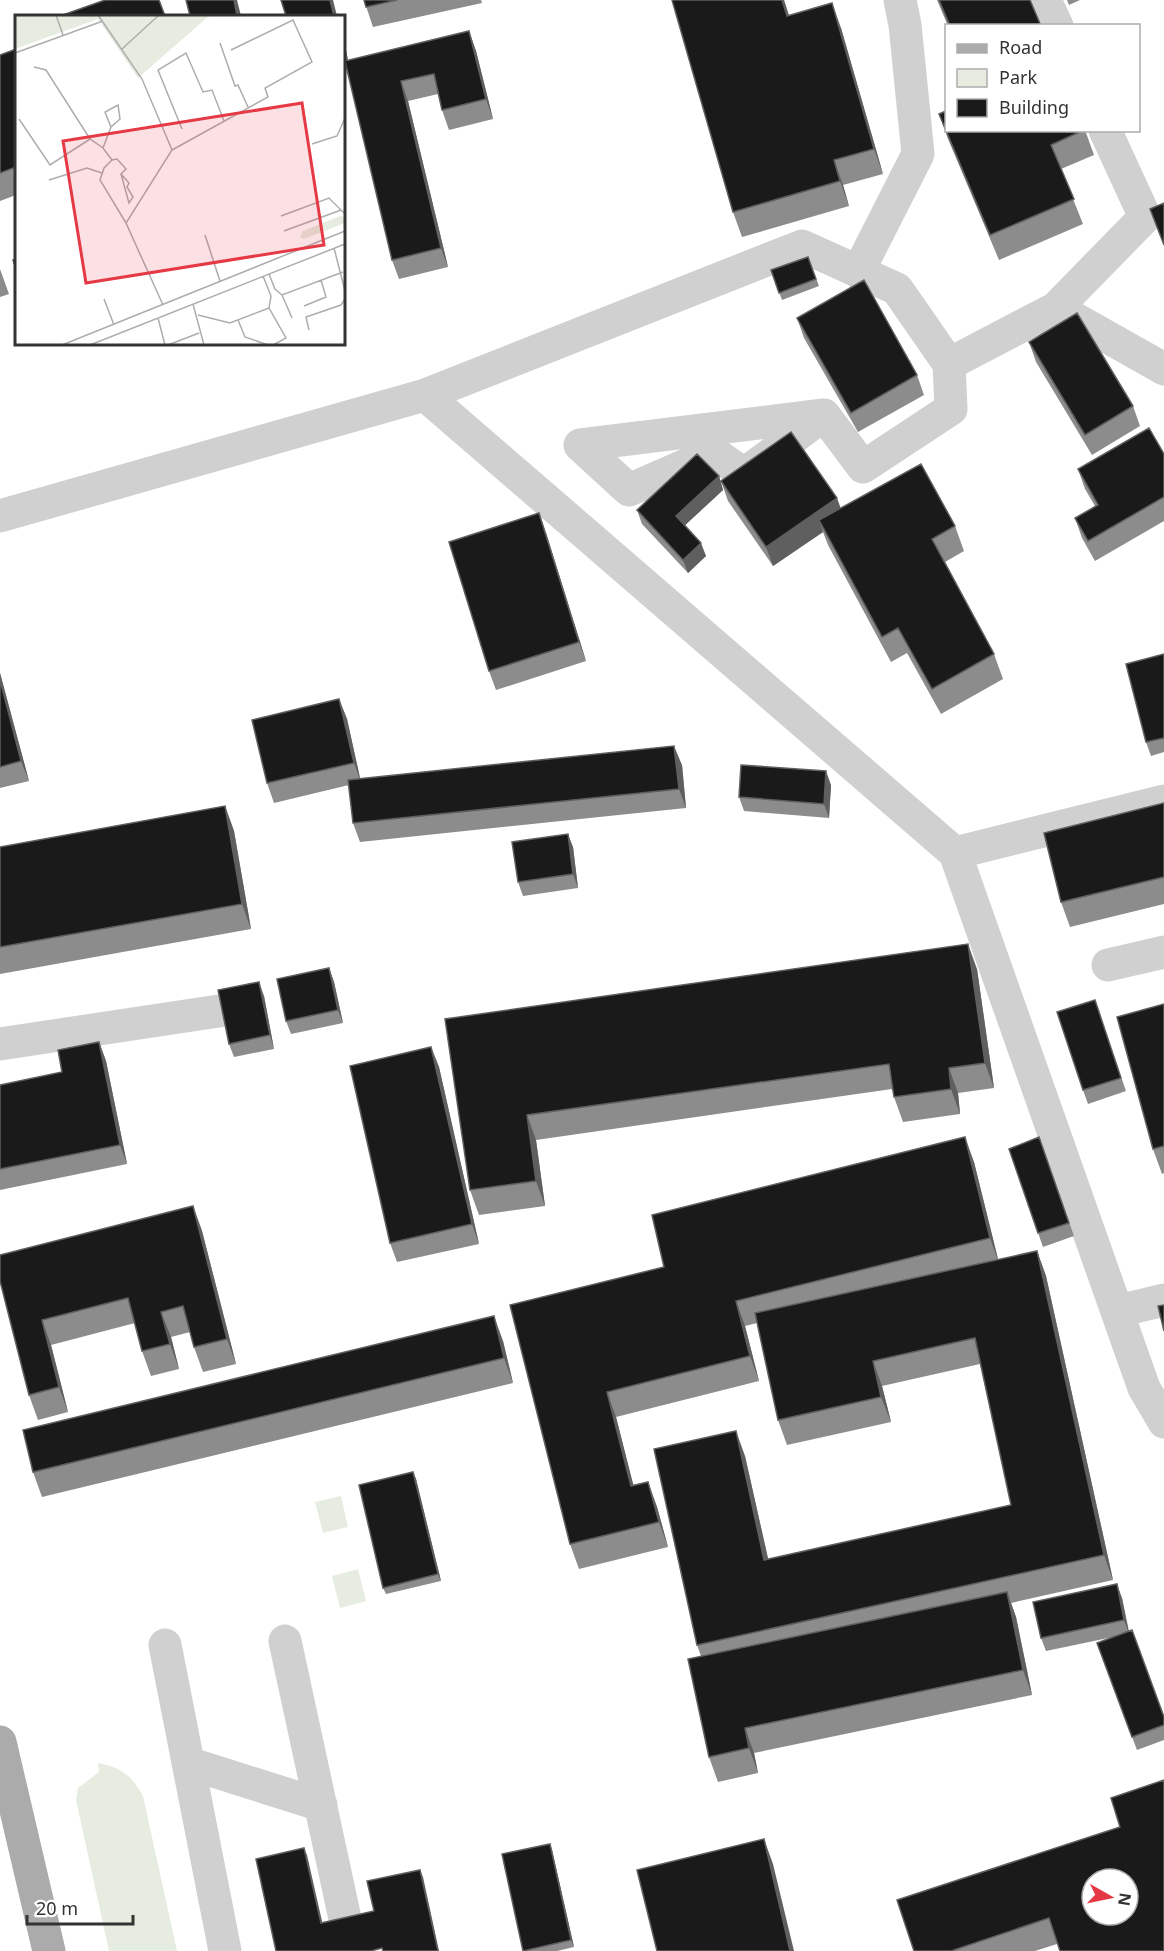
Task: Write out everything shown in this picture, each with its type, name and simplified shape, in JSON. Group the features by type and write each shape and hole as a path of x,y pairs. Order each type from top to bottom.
{"main road":[{"path":"0,1742 49,1951"}],"street":[{"path":"858,272 918,154 905,25 900,0"},
{"path":"1045,0 1056,24"},
{"path":"950,364 1056,308 1155,212 1106,132"},
{"path":"0,516 425,395 802,246 897,289 950,364 951,410 863,467 824,415"},
{"path":"1056,308 1164,369"},
{"path":"425,395 955,853 1144,1388 1164,1422"},
{"path":"824,415 744,474 714,453 629,490 580,445 824,415"},
{"path":"955,853 1164,801"},
{"path":"1108,965 1164,952"},
{"path":"0,1044 232,1009"},
{"path":"1118,1311 1164,1300"},
{"path":"285,1641 352,1951"},
{"path":"165,1645 225,1951"},
{"path":"188,1763 321,1805"}],"green space":[{"path":"341,1496 348,1527 323,1533 315,1502"},
{"path":"358,1569 366,1601 340,1608 332,1576"},
{"path":"98,1763 113,1767 125,1774 135,1783 143,1796 177,1951 109,1951 76,1800 78,1788 99,1772"}],"building":[{"path":"105,0 159,0 165,15 63,15"},
{"path":"186,0 234,0 237,15 190,15"},
{"path":"281,0 330,0 334,15 286,15"},
{"path":"364,0 397,0 366,7"},
{"path":"672,0 782,0 787,16 832,3 874,149 834,160 840,181 733,212"},
{"path":"939,0 1030,0 1040,24 949,24"},
{"path":"469,31 486,99 442,110 434,74 401,81 441,248 392,260 345,61"},
{"path":"15,49 15,167 0,173 0,55"},
{"path":"945,111 945,128 939,114"},
{"path":"947,132 1080,132 1051,145 1074,199 990,235"},
{"path":"1164,203 1164,245 1150,209"},
{"path":"808,257 816,279 779,293 771,270"},
{"path":"864,280 917,375 851,413 797,318"},
{"path":"1077,313 1133,406 1085,435 1029,342"},
{"path":"1149,428 1164,454 1164,497 1088,541 1075,518 1098,505 1078,469"},
{"path":"791,432 837,498 766,547 721,481"},
{"path":"697,454 719,476 676,516 701,543 683,560 637,510"},
{"path":"921,464 955,526 932,539 994,654 932,689 898,628 882,637 819,520"},
{"path":"539,513 579,642 489,671 449,542"},
{"path":"1164,654 1164,738 1146,742 1126,664"},
{"path":"0,680 21,761 0,767"},
{"path":"339,699 354,763 267,783 252,720"},
{"path":"674,746 679,789 353,823 348,780"},
{"path":"741,765 826,771 824,804 739,797"},
{"path":"1164,803 1164,877 1061,902 1044,833"},
{"path":"225,806 242,904 0,947 0,847"},
{"path":"568,834 573,874 518,882 512,842"},
{"path":"968,944 985,1063 949,1068 951,1089 894,1097 889,1064 527,1115 536,1181 470,1190 445,1019"},
{"path":"329,968 338,1010 286,1021 277,979"},
{"path":"259,982 270,1035 229,1044 218,990"},
{"path":"1095,1000 1121,1078 1083,1090 1057,1012"},
{"path":"1164,1004 1164,1146 1153,1149 1117,1017"},
{"path":"99,1042 120,1145 0,1169 0,1085 62,1072 58,1050"},
{"path":"431,1047 472,1224 390,1243 350,1066"},
{"path":"965,1137 990,1238 736,1301 750,1356 607,1392 631,1486 648,1482 659,1522 570,1544 510,1305 664,1267 652,1215"},
{"path":"1039,1137 1069,1223 1038,1233 1009,1149"},
{"path":"193,1206 227,1339 194,1347 183,1306 161,1312 170,1344 142,1351 128,1298 42,1320 59,1387 29,1395 0,1281 0,1255"},
{"path":"1037,1251 1104,1555 697,1645 654,1449 736,1431 764,1560 1011,1505 975,1338 873,1361 881,1397 778,1420 755,1313"},
{"path":"1164,1305 1164,1331 1158,1306"},
{"path":"494,1316 504,1358 33,1472 23,1430"},
{"path":"413,1472 438,1574 383,1588 359,1485"},
{"path":"1117,1584 1124,1620 1041,1638 1033,1602"},
{"path":"1007,1592 1023,1670 745,1728 749,1748 709,1757 688,1659"},
{"path":"1132,1630 1164,1717 1164,1725 1132,1737 1097,1643"},
{"path":"1164,1780 1164,1951 1060,1951 1049,1918 951,1951 914,1951 897,1900 1120,1827 1111,1798"},
{"path":"764,1839 790,1951 657,1951 637,1870"},
{"path":"550,1844 571,1940 523,1951 502,1854"},
{"path":"304,1848 321,1923 374,1911 367,1881 420,1870 438,1951 383,1951 382,1948 371,1951 276,1951 256,1859"}]}
